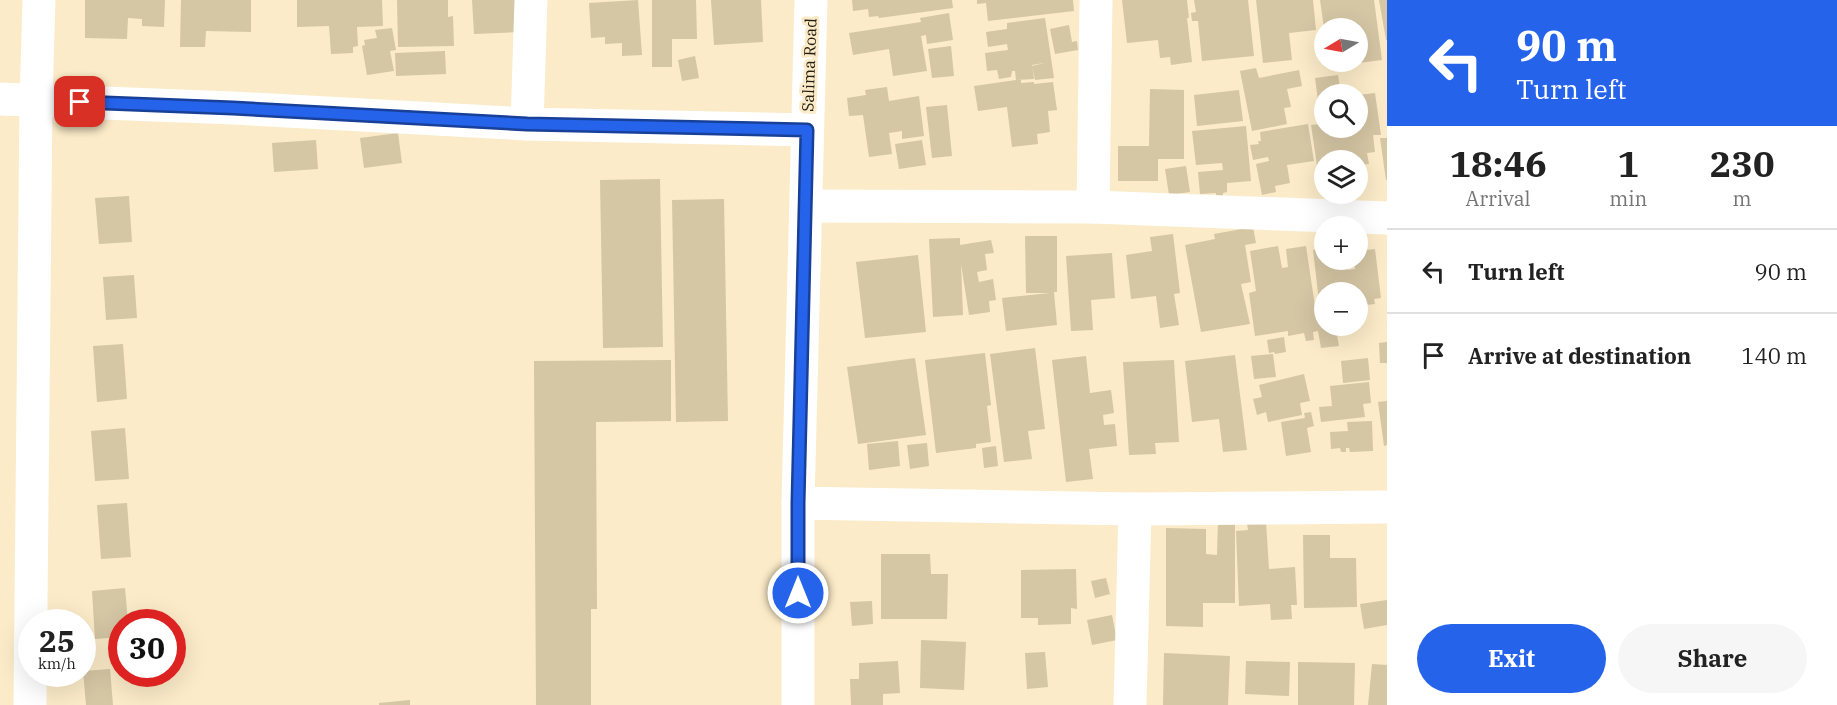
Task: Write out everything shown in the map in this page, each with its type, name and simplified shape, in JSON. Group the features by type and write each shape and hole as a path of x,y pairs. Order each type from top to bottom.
{"street":[{"path":"30,705 39,0"},
{"path":"527,124 531,0"},
{"name":"Salima Road","path":"798,705 798,503 811,0"},
{"path":"1093,207 1096,0"},
{"path":"0,99 233,108 527,124 807,130"},
{"path":"806,206 1093,207 1387,218"},
{"path":"798,503 1135,509 1387,507"},
{"path":"1130,705 1135,509"}],"building":[{"path":"85,0 165,0 164,27 142,26 142,19 128,18 127,39 85,38"},
{"path":"181,0 251,0 251,32 206,31 205,47 180,47"},
{"path":"297,0 382,0 383,26 357,27 358,46 353,47 353,53 331,54 329,26 297,27"},
{"path":"397,0 448,0 448,17 453,16 454,46 398,47"},
{"path":"472,0 520,0 522,32 474,34"},
{"path":"638,0 642,55 622,56 622,43 605,44 605,37 591,38 589,3"},
{"path":"652,0 696,0 697,39 672,39 672,67 652,67"},
{"path":"711,0 761,0 763,42 714,45"},
{"path":"852,0 952,0 953,8 879,18 878,16 869,17 868,9 853,11"},
{"path":"977,0 1073,0 1074,11 988,21 986,3 977,4"},
{"path":"1122,0 1187,0 1192,62 1171,65 1170,57 1160,58 1158,40 1127,43"},
{"path":"1194,0 1248,0 1254,56 1202,61 1198,21 1192,21 1191,13 1196,12"},
{"path":"1256,0 1313,0 1314,30 1289,33 1292,60 1263,63"},
{"path":"1320,0 1374,0 1382,60 1368,62 1368,18 1323,18"},
{"path":"1379,0 1387,0 1387,40 1386,40"},
{"path":"949,13 953,40 927,44 926,35 921,36 927,71 893,76 889,49 853,55 849,33 921,22 920,18"},
{"path":"1045,18 1054,78 1035,80 1032,68 1034,79 1016,80 1015,71 1012,71 1011,77 999,79 997,70 987,71 985,53 1008,50 1007,44 988,47 986,32 1007,29 1007,23"},
{"path":"1069,25 1072,42 1077,41 1078,50 1055,54 1050,29"},
{"path":"392,28 396,50 390,51 394,71 367,75 362,46 365,45 364,40 377,38 375,30"},
{"path":"951,46 954,76 932,78 928,49"},
{"path":"445,51 446,74 396,76 395,53"},
{"path":"695,56 699,78 682,81 678,60"},
{"path":"1256,68 1259,78 1299,70 1302,86 1287,89 1291,107 1284,108 1287,124 1252,131 1240,71"},
{"path":"1338,75 1339,84 1316,84 1315,78"},
{"path":"1021,80 1021,83 1034,82 1034,84 1053,82 1057,110 1048,111 1050,132 1037,134 1038,144 1012,147 1007,107 978,111 974,86"},
{"path":"887,87 889,101 919,96 924,136 902,139 902,131 889,133 892,154 869,157 863,115 849,116 847,98 866,95 865,90"},
{"path":"1150,89 1184,90 1184,159 1158,159 1158,181 1118,181 1118,146 1149,146"},
{"path":"1239,90 1243,121 1197,126 1194,95"},
{"path":"1375,93 1381,135 1373,135 1375,152 1315,150 1311,125 1314,125 1314,138 1368,138 1368,94"},
{"path":"947,105 952,156 932,158 926,107"},
{"path":"1308,124 1314,161 1287,165 1290,183 1275,186 1276,192 1262,195 1256,164 1269,161 1268,157 1253,160 1250,145 1259,144 1260,132"},
{"path":"1246,126 1251,181 1227,183 1227,192 1223,193 1223,198 1216,199 1216,193 1200,194 1198,172 1223,170 1222,163 1196,165 1192,131"},
{"path":"398,133 402,163 364,168 360,138"},
{"path":"1380,138 1387,138 1387,180 1386,180"},
{"path":"316,140 318,169 274,172 272,143"},
{"path":"922,140 926,165 899,169 895,144"},
{"path":"1186,166 1190,192 1169,195 1165,169"},
{"path":"660,179 663,347 603,348 600,180"},
{"path":"129,196 132,242 99,244 95,198"},
{"path":"724,199 728,421 676,422 672,200"},
{"path":"1253,227 1256,243 1245,245 1251,282 1241,284 1250,324 1201,332 1185,245 1215,239 1214,234"},
{"path":"1173,234 1180,293 1174,294 1179,325 1160,328 1156,296 1131,299 1126,255 1152,251 1150,237"},
{"path":"1025,236 1057,236 1057,292 1054,292 1057,325 1006,331 1002,298 1050,293 1026,293"},
{"path":"960,238 960,245 991,240 994,253 985,254 987,270 977,272 979,282 993,279 996,300 989,301 990,312 969,315 961,264 963,315 933,317 929,239"},
{"path":"1278,246 1282,268 1288,267 1286,249 1306,246 1314,300 1314,340 1306,341 1304,333 1288,336 1288,331 1255,336 1249,293 1256,291 1250,251"},
{"path":"1375,249 1381,298 1374,299 1375,304 1368,305 1368,282 1317,282 1315,270 1368,270 1368,250"},
{"path":"1112,253 1115,298 1091,300 1093,330 1071,331 1066,256"},
{"path":"918,255 926,332 865,338 856,262"},
{"path":"134,275 137,318 106,320 103,277"},
{"path":"1319,336 1337,336 1339,346 1321,348"},
{"path":"1284,337 1286,352 1269,353 1267,340"},
{"path":"1387,342 1387,363 1380,363 1379,343"},
{"path":"123,344 127,399 97,402 93,346"},
{"path":"1035,348 1045,429 1028,431 1032,459 1004,462 990,354"},
{"path":"985,353 991,405 987,406 991,442 976,444 976,448 936,453 925,360"},
{"path":"1273,354 1276,377 1254,379 1251,356"},
{"path":"1235,355 1247,450 1223,452 1219,419 1192,422 1185,361"},
{"path":"1086,356 1090,393 1111,390 1114,413 1103,415 1104,425 1115,424 1117,446 1089,449 1093,479 1066,482 1052,360"},
{"path":"915,358 926,435 858,444 847,367"},
{"path":"1368,358 1370,380 1343,383 1341,361"},
{"path":"671,360 671,421 596,422 597,609 591,609 591,705 536,705 534,361"},
{"path":"1174,360 1179,442 1155,443 1156,454 1129,455 1123,362"},
{"path":"1304,374 1310,401 1300,403 1302,415 1268,422 1266,412 1257,415 1253,399 1262,397 1259,385"},
{"path":"1369,382 1371,403 1363,404 1365,417 1321,422 1319,407 1332,406 1330,386"},
{"path":"1387,401 1387,445 1384,446 1378,402"},
{"path":"1311,412 1314,426 1307,428 1311,452 1286,456 1281,422 1305,418 1304,413"},
{"path":"1372,421 1373,451 1350,452 1349,448 1346,448 1346,452 1341,452 1340,448 1331,449 1330,432 1348,431 1347,422"},
{"path":"125,428 129,479 95,481 91,431"},
{"path":"898,441 900,466 869,470 867,444"},
{"path":"927,443 929,466 910,469 907,445"},
{"path":"996,446 998,466 984,468 982,448"},
{"path":"127,503 131,557 101,559 97,505"},
{"path":"1218,521 1235,521 1235,603 1203,603 1203,627 1166,626 1166,528 1206,529 1206,554 1217,555"},
{"path":"1266,522 1269,569 1295,567 1297,605 1291,605 1292,619 1271,620 1270,604 1239,606 1236,531 1248,530 1247,523"},
{"path":"1303,535 1330,535 1330,558 1356,558 1357,607 1304,608"},
{"path":"881,554 930,554 931,574 948,574 947,619 881,619"},
{"path":"1076,569 1077,609 1071,608 1071,624 1038,625 1038,618 1021,618 1021,570"},
{"path":"1106,578 1110,594 1095,598 1091,581"},
{"path":"125,588 127,609 108,609 108,638 96,639 96,609 93,609 92,591"},
{"path":"1387,600 1387,625 1364,629 1360,604"},
{"path":"872,601 873,624 852,626 850,602"},
{"path":"1112,615 1117,640 1092,645 1087,620"},
{"path":"921,640 966,642 964,690 920,688"},
{"path":"1045,652 1048,687 1027,689 1025,653"},
{"path":"1164,653 1230,656 1228,705 1163,705"},
{"path":"898,661 900,693 883,694 883,705 851,705 850,679 859,679 859,663"},
{"path":"1246,661 1290,662 1289,696 1245,694"},
{"path":"1298,662 1355,663 1354,705 1298,705"},
{"path":"1372,664 1387,665 1387,705 1368,705"},
{"path":"108,669 108,687 112,687 113,705 86,705 84,687 96,687 96,670"},
{"path":"410,700 410,705 379,705 379,703"}],"route":[{"path":"80,102 527,124 807,130 798,593"}]}
